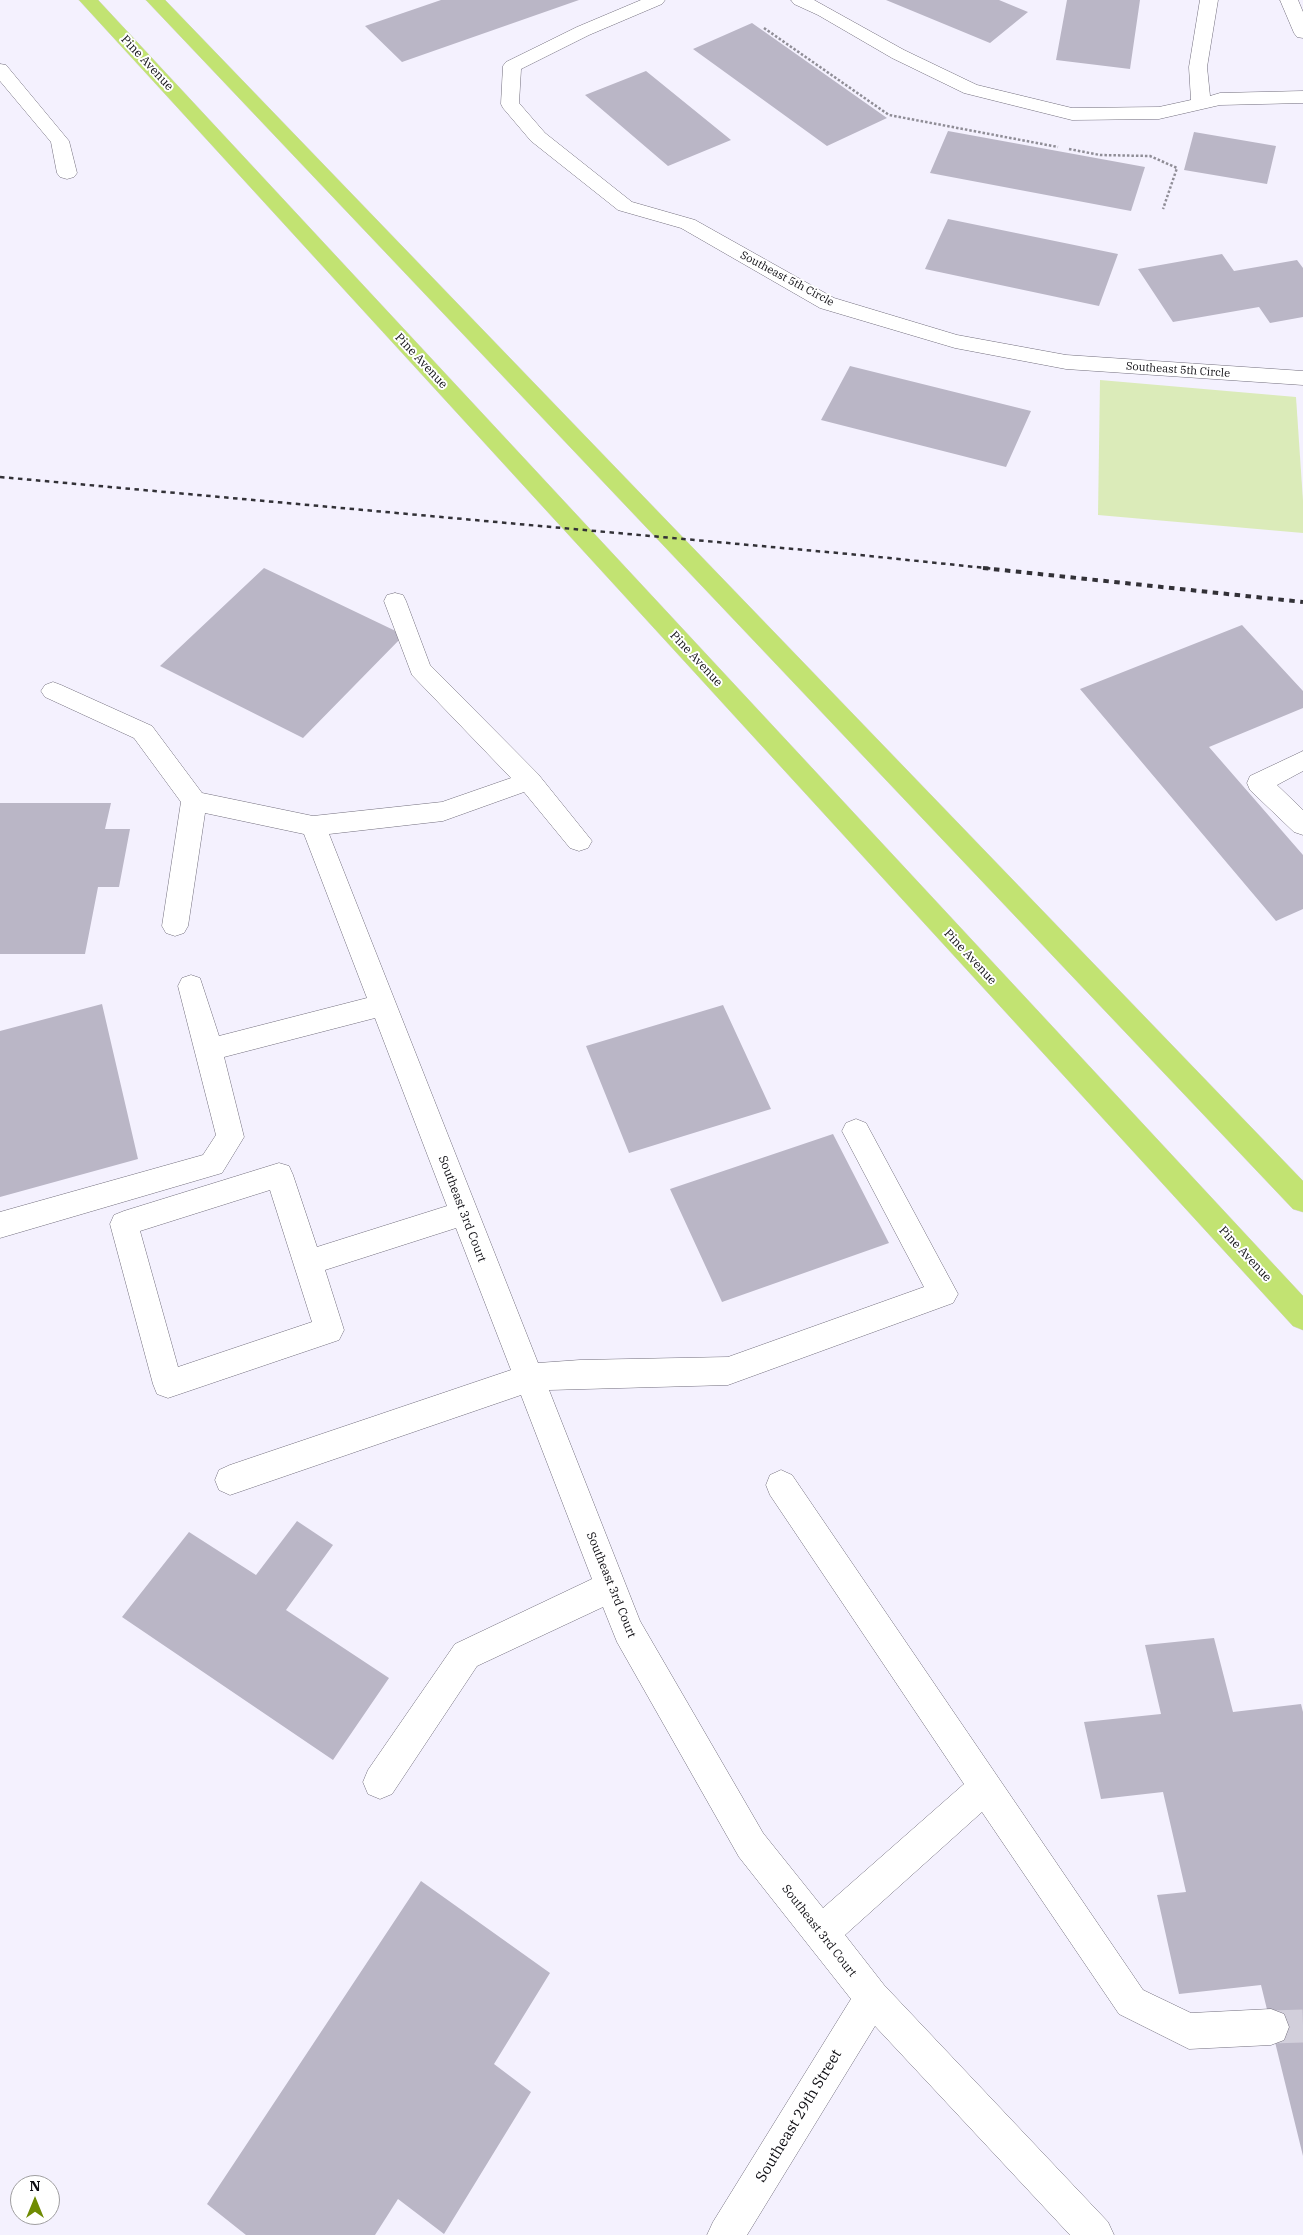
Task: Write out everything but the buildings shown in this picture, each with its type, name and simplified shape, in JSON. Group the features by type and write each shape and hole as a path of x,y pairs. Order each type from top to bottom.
{"highway":[{"name":"Pine Avenue","path":"88,0 1303,1318"},
{"path":"154,0 1303,1200"}],"street":[{"name":"Southeast 5th Circle","path":"656,0 583,31 512,66 510,104 538,137 625,206 688,224 827,303 955,341 1066,362 1303,378"},
{"path":"800,0 824,11 898,54 971,89 1072,114 1158,113 1220,99 1303,96"},
{"path":"1201,104 1198,67 1209,0"},
{"path":"1289,0 1303,33"},
{"path":"0,69 60,141 67,172"},
{"path":"395,601 420,669 530,781 579,841"},
{"path":"53,691 143,732 194,801 313,826 443,811 530,781"},
{"path":"1303,760 1259,782 1303,825"},
{"path":"175,926 194,801"},
{"name":"Southeast 3rd Court","path":"313,826 628,1631 751,1845 872,1997 1095,2235"},
{"path":"0,1225 212,1164 230,1137 191,986"},
{"path":"209,1050 383,1005"},
{"path":"230,1480 529,1378 580,1374 728,1371 943,1294 856,1131"},
{"path":"279,1174 308,1263 329,1330 168,1384 124,1224 279,1174"},
{"path":"308,1263 464,1213"},
{"path":"781,1485 1131,2002 1189,2032 1271,2027"},
{"path":"380,1782 466,1655 610,1587"},
{"path":"821,1933 985,1787"},
{"name":"Southeast 29th Street","path":"726,2235 872,1997"}],"green space":[{"path":"1100,380 1296,397 1303,501 1303,533 1098,515"}],"tunnel":[{"path":"1271,2027 1303,2026"}],"railway":[{"path":"0,477 860,555 995,569"},
{"path":"983,568 1303,602"}]}
